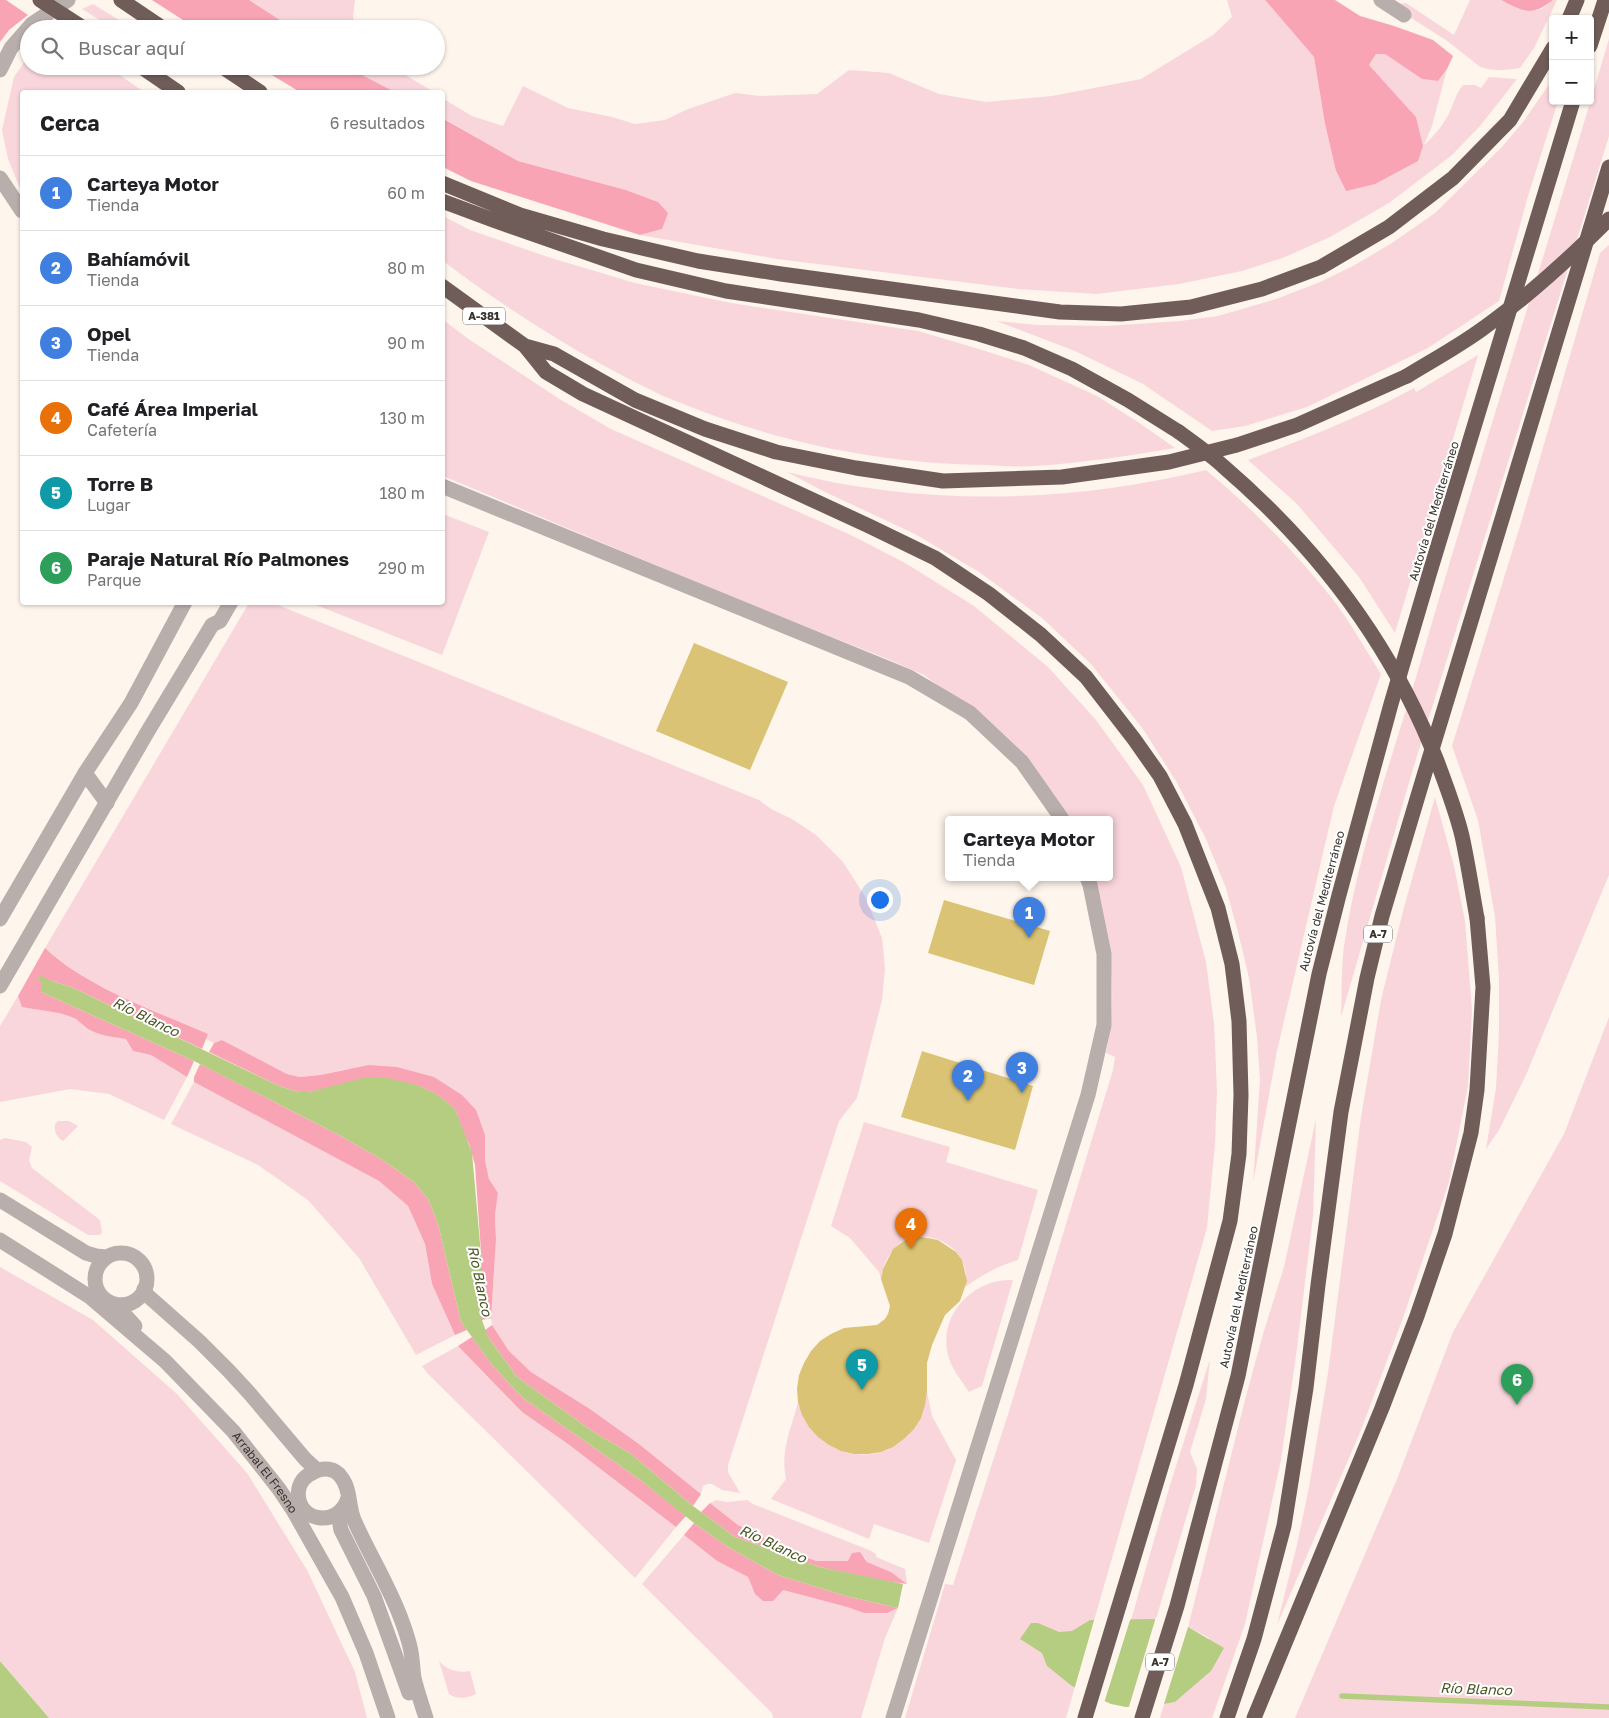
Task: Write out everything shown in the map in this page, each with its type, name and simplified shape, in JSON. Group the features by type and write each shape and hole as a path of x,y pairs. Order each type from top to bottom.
{"highway":[{"path":"40,0 71,20"},
{"path":"120,0 151,20"},
{"path":"1571,15 1577,0"},
{"path":"1594,34 1605,0"},
{"path":"445,184 520,215 604,240 698,261 1060,312 1120,314 1191,307 1262,290 1321,267 1389,227 1453,178 1510,120 1549,55"},
{"path":"153,75 175,90"},
{"path":"234,75 257,90"},
{"name":"Autovía del Mediterráneo","path":"1142,1718 1177,1606 1238,1376 1307,1031 1339,895 1397,686 1572,105"},
{"name":"A-7","path":"1227,1718 1254,1640 1284,1526 1306,1388 1341,1112 1367,978 1382,916 1609,167"},
{"path":"445,202 636,270 726,291 919,320 980,334 1024,348 1072,369 1122,396 1180,432 1223,465 1253,492 1302,542 1348,598 1408,693 1445,782 1462,836 1477,918 1483,987 1477,1090 1471,1133 1445,1234 1417,1316 1382,1408 1254,1718"},
{"path":"525,346 554,354 635,400 705,429 776,452 856,468 943,481 1062,477 1169,462 1237,445 1297,425 1407,376 1483,329 1527,296 1568,260 1609,219"},
{"name":"A-381","path":"445,288 525,346"},
{"path":"525,346 546,372 583,394 935,558 989,594 1041,636 1086,677 1160,776 1185,824 1218,908 1232,964 1239,1021 1241,1095 1239,1154 1230,1221 1186,1385 1086,1714"},
{"path":"1261,1718 1262,1698"}],"street":[{"path":"38,20 68,0"},
{"path":"1381,0 1404,15"},
{"path":"0,70 11,48 20,38"},
{"path":"0,178 20,208"},
{"path":"445,487 909,677 970,713 1022,762 1060,816"},
{"path":"0,919 85,773 131,703 185,605"},
{"path":"212,625 210,618 217,605"},
{"path":"0,986 212,625 220,621 229,605"},
{"path":"85,773 107,803"},
{"path":"893,1718 1088,1095 1104,1025 1104,954 1088,881"},
{"path":"0,1200 86,1253 106,1257 122,1254 137,1258 146,1274 142,1294 135,1300 122,1305 109,1302 98,1291 95,1279 96,1271 106,1257"},
{"name":"Arrabal El Fresno","path":"0,1240 90,1296 165,1361 233,1430 279,1488 342,1597 366,1653 388,1718"},
{"name":"Arrabal El Fresno","path":"67,1282 79,1288 98,1291"},
{"path":"144,1289 151,1299 199,1341 229,1371 305,1459 317,1470 327,1469 339,1474 347,1487 354,1520 382,1574 400,1616 408,1640 414,1678 426,1718"},
{"name":"Arrabal El Fresno","path":"122,1305 125,1315 130,1322 166,1350 209,1392 252,1440 291,1492 299,1498 305,1511 316,1517 329,1518 338,1514"},
{"name":"Arrabal El Fresno","path":"299,1498 300,1483 309,1474 317,1470"},
{"path":"348,1498 338,1514 341,1530 374,1596 417,1718"},
{"path":"316,1517 318,1533 322,1543 342,1579 366,1630 388,1686 396,1718"}],"shaded area":[{"path":"0,0 6,0 28,15 9,30 0,42"},
{"path":"152,0 249,0 280,20 183,20"},
{"path":"249,0 355,0 354,20 280,20"},
{"path":"1227,0 1265,0 1314,57 1325,124 1336,171 1346,191 1423,146 1416,117 1369,65 1376,54 1385,54 1422,79 1438,81 1447,69 1432,126 1424,145 1443,124 1463,85 1475,85 1481,88 1489,77 1517,79 1480,126 1452,155 1389,203 1330,237 1285,257 1242,271 1179,284 1096,294 1018,289 777,259 640,235 662,229 658,202 626,190 518,161 445,119 445,100 472,116 503,126 523,86 568,108 635,124 665,120 688,109 735,93 760,96 817,94 849,70 889,73 939,94 986,102 1052,96 1141,79 1213,35 1232,17"},
{"path":"1265,0 1335,0 1360,16 1433,40 1453,56 1447,69 1438,81 1422,79 1385,54 1376,54 1369,65 1416,117 1423,146 1418,161 1375,184 1346,191 1336,171 1325,124 1314,57"},
{"path":"1470,0 1501,0 1523,11 1542,9 1553,0 1557,0 1534,48 1520,68 1499,70 1479,66 1446,40 1400,11 1397,4 1406,3 1454,35"},
{"path":"1501,0 1553,0 1539,9 1527,11"},
{"path":"93,4 119,20 99,20 82,9"},
{"path":"1609,39 1609,136 1413,769 1341,1017 1344,946 1359,871 1379,797 1589,105 1594,105 1594,89"},
{"path":"20,68 20,75 120,75 141,90 20,90 20,188 8,159 2,130 14,77"},
{"path":"272,75 362,75 391,90 297,90"},
{"path":"362,75 405,75 431,90 391,90"},
{"path":"1549,85 1549,105 1557,105 1528,196 1499,301 1428,348 1307,407 1245,426 1212,431 1143,384 1075,351 996,321 1038,325 1106,326 1180,321 1218,316 1276,299 1320,282 1353,266 1392,243 1435,213 1502,147 1523,122"},
{"path":"445,120 518,161 626,190 658,202 668,213 662,229 640,235 471,181 445,168"},
{"path":"445,217 470,230 551,258 635,283 731,303 918,331 979,349 1029,365 1097,396 1175,448 1070,463 1011,466 913,461 839,450 803,442 731,422 663,396 571,347 518,314 445,262"},
{"path":"1609,245 1609,875 1526,1075 1499,1130 1486,1149 1496,1088 1499,1031 1499,978 1495,917 1478,820 1452,746 1520,526 1600,253"},
{"path":"445,321 561,400 611,429 853,536 907,564 974,606 1048,667 1096,720 1143,785 1181,867 1206,962 1214,1023 1217,1091 1215,1143 1207,1228 1066,1718 905,1718 945,1584 953,1585 1010,1408 1113,1070 1115,1057 1106,1053 1112,1008 1111,964 1104,921 1094,881 1113,881 1113,816 1066,816 1059,802 1027,760 994,728 924,675 741,601 445,477"},
{"path":"1478,355 1395,633 1359,577 1297,504 1248,460 1353,418 1414,388 1416,392"},
{"path":"1206,470 1256,515 1317,580 1345,616 1381,674 1334,806 1277,1051 1253,1183 1260,1080 1257,1037 1249,978 1239,936 1226,888 1206,839 1176,781 1143,729 1091,664 1042,618 979,572 915,534 787,472 891,491 997,496 1050,494 1102,489"},
{"path":"445,515 489,532 442,655 316,605 445,605"},
{"path":"248,605 278,605 759,800 816,835 843,862 866,898 882,938 885,968 882,1000 857,1098 839,1121 728,1465 728,1472 740,1493 722,1490 712,1484 707,1484 703,1486 701,1494 639,1444 590,1409 531,1372 509,1351 492,1325 491,1318 496,1240 495,1215 498,1193 489,1179 485,1160 485,1135 347,1069 300,1077 287,1074 222,1040 214,1043 206,1039 208,1034 122,997 81,975 45,948"},
{"path":"1435,797 1454,866 1465,921 1472,1010 1468,1086 1449,1182 1403,1318 1361,1430 1277,1625 1309,1487 1328,1373 1361,1117 1381,1000 1403,911"},
{"path":"45,948 81,975 101,986 144,1007 208,1034 202,1049 71,987 52,981 41,992 194,1061 187,1077 151,1055 133,1051 126,1039 97,1033 88,1029 76,1019 63,1014 22,1007 18,996"},
{"path":"18,996 23,1007 63,1014 76,1019 87,1028 98,1033 126,1039 133,1051 151,1055 187,1077 164,1120 109,1094 70,1089 0,1102 0,1026"},
{"path":"1609,1017 1609,1718 1295,1718 1397,1479 1453,1332 1564,1134"},
{"path":"222,1040 287,1074 300,1077 369,1065 397,1067 434,1077 462,1095 476,1110 485,1135 485,1160 489,1179 498,1193 495,1215 496,1240 491,1318 482,1320 482,1266 475,1165 455,1109 438,1095 417,1085 345,1084 309,1092 298,1092 279,1086 209,1052 214,1043"},
{"path":"200,1064 339,1135 381,1159 414,1182 428,1199 438,1224 461,1322 467,1330 455,1335 432,1284 425,1244 408,1206 379,1181 194,1082 194,1077"},
{"path":"194,1082 379,1181 408,1206 425,1244 432,1284 455,1335 416,1355 359,1258 308,1200 258,1165 171,1124"},
{"path":"1316,1119 1313,1216 1297,1348 1281,1460 1245,1624 1212,1718 1160,1718 1164,1704 1175,1702 1211,1671 1209,1638 1188,1627 1245,1400 1284,1267"},
{"path":"58,1121 69,1121 78,1126 63,1141 55,1132 55,1124"},
{"path":"864,1122 950,1147 946,1162 1038,1190 1018,1260 990,1271 965,1287 965,1269 958,1254 946,1243 931,1238 915,1237 900,1244 888,1257 881,1279 879,1272 850,1238 831,1226"},
{"path":"5,1138 26,1142 32,1147 29,1160 32,1168 100,1220 102,1232 100,1235 88,1235 0,1181 0,1140"},
{"path":"0,1267 93,1320 177,1394 247,1473 307,1570 355,1672 367,1718 49,1718 0,1661"},
{"path":"1013,1280 982,1386 969,1392 949,1360 946,1340 948,1326 954,1313 972,1292 998,1281"},
{"path":"492,1325 509,1351 531,1372 590,1409 639,1444 701,1494 693,1506 631,1454 592,1431 517,1377 488,1337 485,1330"},
{"path":"472,1337 493,1366 523,1398 639,1479 686,1516 676,1527 568,1444 522,1412 458,1346"},
{"path":"458,1346 522,1412 568,1444 676,1527 635,1578 422,1366"},
{"path":"1210,1359 1206,1399 1190,1452 1197,1469 1196,1485 1156,1620 1131,1620 1170,1485"},
{"path":"927,1392 932,1416 956,1460 929,1543 874,1524 869,1539 771,1499 786,1479 785,1449 798,1402 810,1426 827,1443 847,1452 868,1454 888,1449 906,1437 920,1418"},
{"path":"716,1500 727,1502 747,1500 869,1550 876,1554 876,1557 905,1569 907,1584 891,1572 867,1562 865,1557 848,1561 816,1561 738,1525 710,1503"},
{"path":"710,1503 738,1525 789,1550 816,1561 848,1561 852,1553 860,1552 867,1562 891,1572 907,1584 819,1567 735,1537 701,1512"},
{"path":"694,1523 728,1547 778,1575 846,1596 898,1608 887,1613 864,1613 783,1590 773,1601 763,1601 755,1594 748,1577 717,1561 684,1535"},
{"path":"684,1535 717,1561 748,1577 755,1594 783,1590 864,1613 887,1613 898,1608 885,1638 861,1718 773,1718 772,1713 642,1584"},
{"path":"439,1661 453,1670 461,1672 470,1671 476,1694 462,1698 449,1694"}],"water":[{"path":"46,981 71,987 279,1086 298,1092 309,1092 367,1077 387,1078 417,1085 438,1095 455,1109 472,1153 482,1266 482,1320 488,1337 517,1377 592,1431 631,1454 693,1506 735,1537 819,1567 903,1584 898,1608 846,1596 778,1575 728,1547 694,1523 639,1479 523,1398 493,1366 461,1322 438,1224 428,1199 414,1182 381,1159 339,1135 194,1061 41,992 41,985"},
{"path":"1153,1619 1188,1627 1224,1648 1211,1671 1175,1702 1126,1707 1111,1704 1072,1686 1047,1666 1042,1653 1020,1639 1031,1623 1038,1623 1059,1632 1072,1631 1090,1620"},
{"path":"0,1661 49,1718 0,1718"}],"pier":[{"path":"1095,1617 1131,1617 1104,1703 1074,1690"},
{"path":"1156,1617 1189,1624 1163,1707 1128,1710"}],"building":[{"path":"694,643 788,682 750,770 656,731"},
{"path":"944,900 1050,931 1034,985 928,953"},
{"path":"922,1051 1033,1086 1015,1150 901,1117"},
{"path":"917,1236 938,1240 956,1252 962,1260 967,1281 960,1301 945,1315 932,1345 927,1363 927,1392 921,1418 904,1439 893,1447 881,1452 854,1454 841,1451 818,1437 802,1415 797,1389 799,1375 811,1351 820,1341 844,1328 877,1325 885,1319 890,1306 881,1279 883,1269 893,1249 907,1239"}],"waterway":[{"name":"Río Blanco","path":"41,979 53,985"},
{"name":"Río Blanco","path":"1342,1696 1609,1707"}],"place":[{"name":"Carteya Motor","path":"1029,938"},
{"name":"Opel","path":"1022,1093"},
{"name":"Bahíamóvil","path":"968,1101"},
{"name":"Café Área Imperial","path":"911,1249"},
{"name":"Torre B","path":"862,1390"},
{"name":"Paraje Natural Río Palmones","path":"1517,1405"}]}
